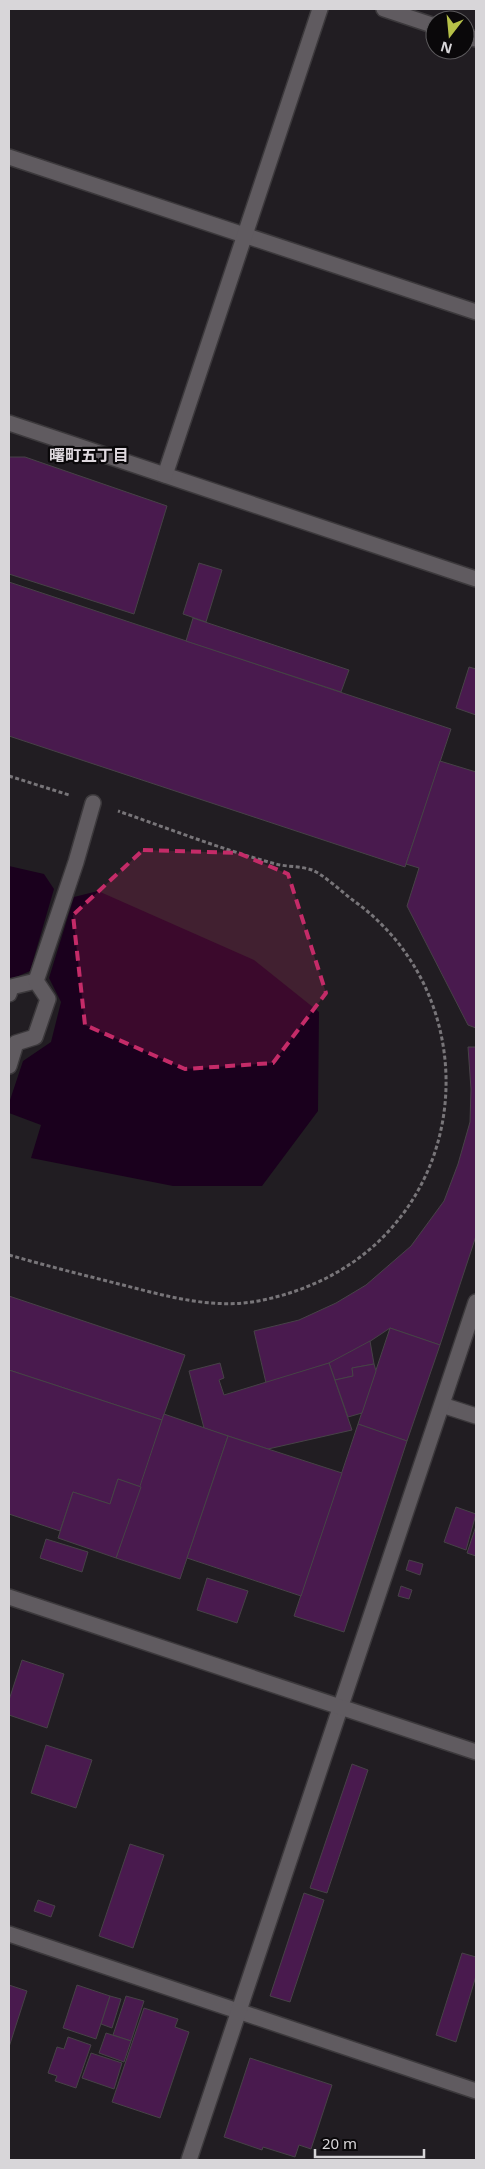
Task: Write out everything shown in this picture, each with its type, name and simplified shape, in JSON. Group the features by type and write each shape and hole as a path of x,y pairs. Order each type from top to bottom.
{"street":[{"path":"165,475 320,9"},
{"path":"384,9 425,23"},
{"path":"9,156 476,312"},
{"path":"12,426 476,579"},
{"path":"36,982 76,862 93,803"},
{"path":"9,994 11,987 36,982"},
{"path":"9,1066 12,1040 36,1037 48,999 36,982"},
{"path":"189,2160 476,1302"},
{"path":"442,1405 476,1416"},
{"path":"9,1597 476,1752"},
{"path":"9,1934 476,2091"}],"path":[{"path":"9,776 277,864 313,870 368,911 392,935 413,963 429,993 440,1026 446,1059 446,1094 442,1128 433,1160 418,1189 400,1217 378,1242 353,1263 331,1276 293,1292 261,1301 228,1304 194,1302 9,1255"}],"highlighted area":[{"path":"143,850 238,853 288,874 326,993 273,1063 185,1069 85,1025 73,915"}],"shaded area":[{"path":"9,866 44,874 54,889 30,971 9,980"},
{"path":"98,891 254,960 319,1012 318,1111 262,1186 173,1186 31,1158 41,1125 9,1113 9,1103 23,1061 51,1042 61,1002 49,978 74,897"}],"building":[{"path":"9,457 25,457 167,506 134,614 9,574"},
{"path":"199,563 222,570 206,622 183,614"},
{"path":"9,582 451,729 405,867 9,736"},
{"path":"193,618 349,670 341,692 186,641"},
{"path":"469,667 476,669 476,715 456,708"},
{"path":"440,761 476,772 476,1028 468,1025 407,906 419,868 406,864"},
{"path":"468,1047 476,1047 476,1236 440,1345 390,1328 360,1348 329,1363 266,1383 254,1331 299,1320 336,1303 366,1285 411,1246 444,1201 458,1164 470,1122 471,1089"},
{"path":"9,1296 185,1355 162,1420 9,1370"},
{"path":"390,1328 440,1345 407,1441 358,1424"},
{"path":"370,1341 374,1364 352,1368 353,1376 335,1380 329,1363"},
{"path":"220,1363 224,1378 219,1380 224,1395 329,1363 352,1430 268,1449 204,1428 189,1371"},
{"path":"374,1364 376,1371 362,1413 348,1417 335,1380 353,1376 352,1368"},
{"path":"9,1370 162,1420 141,1487 118,1479 110,1504 73,1492 60,1531 9,1514"},
{"path":"164,1414 228,1436 180,1579 116,1558"},
{"path":"358,1424 407,1441 344,1632 294,1616"},
{"path":"228,1436 342,1473 301,1596 187,1558"},
{"path":"118,1479 141,1487 116,1558 58,1538 73,1492 110,1504"},
{"path":"456,1507 476,1514 466,1550 444,1542"},
{"path":"476,1526 476,1556 467,1553"},
{"path":"46,1539 88,1552 82,1572 40,1558"},
{"path":"409,1560 423,1564 420,1575 406,1570"},
{"path":"207,1578 248,1591 237,1623 197,1610"},
{"path":"401,1586 412,1590 409,1599 398,1596"},
{"path":"22,1660 64,1674 47,1728 9,1715 9,1700"},
{"path":"46,1745 92,1760 76,1808 31,1793"},
{"path":"352,1764 368,1770 327,1893 310,1888"},
{"path":"130,1844 164,1855 133,1948 99,1936"},
{"path":"304,1893 324,1900 290,2002 270,1996"},
{"path":"38,1900 55,1906 51,1917 34,1911"},
{"path":"462,1953 476,1957 476,1976 456,2042 436,2035"},
{"path":"9,1985 27,1991 9,2047"},
{"path":"77,1985 110,1996 96,2039 63,2028"},
{"path":"110,1996 121,1999 112,2028 101,2024"},
{"path":"126,1996 144,2001 131,2041 113,2035"},
{"path":"144,2008 178,2019 175,2027 189,2032 160,2118 112,2102"},
{"path":"106,2033 131,2041 124,2062 99,2053"},
{"path":"68,2037 91,2045 76,2088 55,2081 57,2076 48,2073 57,2047 64,2049"},
{"path":"91,2053 122,2063 114,2089 82,2078"},
{"path":"250,2058 332,2085 311,2149 299,2145 295,2157 263,2147 262,2150 224,2137"}],"district":[{"name":"曙町五丁目","path":"89,455"}]}
